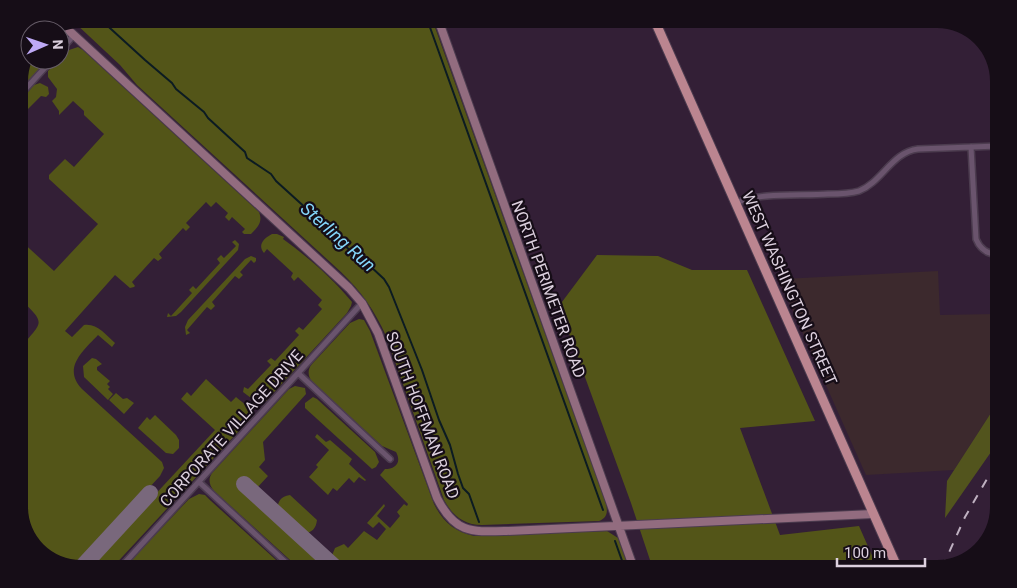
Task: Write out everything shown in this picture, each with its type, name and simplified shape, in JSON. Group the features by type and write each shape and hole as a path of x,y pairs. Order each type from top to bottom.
{"main road":[{"name":"WEST WASHINGTON STREET","path":"658,28 894,560"}],"street":[{"name":"NORTH PERIMETER ROAD","path":"441,28 631,560"},
{"name":"SOUTH HOFFMAN ROAD","path":"70,31 328,268 362,303 378,333 438,498 449,518 461,526 476,531 873,514"},
{"path":"70,40 74,35"},
{"path":"28,86 43,70"},
{"path":"736,203 755,196 795,196 855,192 873,182 899,157 907,152 918,149 989,146"},
{"path":"971,147 976,239 985,252 989,253"},
{"name":"CORPORATE VILLAGE DRIVE","path":"127,560 362,303"},
{"path":"298,373 390,459"},
{"path":"199,482 283,560"}],"shaded area":[{"path":"80,28 435,28 606,504 607,512 604,518 599,521 476,525 464,521 455,515 444,500 386,336 361,294 341,272 137,85 120,65"},
{"path":"78,47 83,50 259,212 260,219 258,227 251,234 244,234 242,232 245,229 232,217 229,221 225,217 228,213 216,202 211,207 206,202 186,223 190,227 186,231 183,228 159,254 162,258 158,261 154,258 132,282 134,287 130,288 115,275 65,331 72,337 84,325 89,325 101,330 115,343 112,347 98,335 77,360 74,367 76,381 82,389 162,462 164,468 160,476 82,560 67,559 48,549 39,540 30,524 28,511 28,339 37,328 38,319 28,307 28,247 54,271 98,224 49,179 49,175 65,159 74,167 104,134 84,115 84,111 73,101 59,115 59,111 52,101 56,97 57,89 48,77 48,71 70,70 70,50"},
{"path":"29,70 39,70 28,82"},
{"path":"40,83 48,87 49,94 46,97 41,96 28,109 28,92 34,85"},
{"path":"272,234 284,237 283,239 319,268 352,302 347,313 266,401 259,404 243,392 244,387 248,389 271,365 267,361 271,358 275,361 299,335 295,331 299,327 303,330 322,309 318,305 322,300 298,277 294,281 291,277 293,273 267,249 264,253 262,250 262,242"},
{"path":"235,240 239,244 238,250 181,312 176,316 167,317 168,313 171,316 192,293 189,290 193,286 196,289 220,263 217,259 221,255 224,258 236,246 232,242"},
{"path":"597,255 658,256 692,270 747,270 815,421 740,428 780,535 859,526 874,560 650,560 559,306"},
{"path":"251,256 256,258 256,261 254,263 251,260 240,272 243,275 239,279 235,276 212,302 215,306 211,310 207,307 187,330 190,333 186,335 185,327 188,320 245,259"},
{"path":"938,271 940,315 990,314 990,415 954,470 866,475 780,282 783,279"},
{"path":"359,319 364,320 370,331 434,504 441,516 450,525 461,532 474,536 607,531 618,538 626,560 333,560 331,558 335,548 344,544 348,548 364,531 377,540 386,529 379,522 373,528 367,523 384,504 385,506 377,516 390,528 400,516 397,512 404,504 407,506 408,504 380,475 385,469 397,465 398,456 396,452 382,446 312,382 309,375 309,368 312,364 350,323"},
{"path":"92,358 102,364 97,367 97,370 110,381 107,384 110,387 108,389 113,394 108,400 84,377 83,366"},
{"path":"206,379 231,402 236,397 244,404 249,409 250,419 119,560 94,560 215,430 181,399 187,392 191,396"},
{"path":"295,386 305,388 306,394 263,442 265,460 259,467 268,476 256,489 246,480 239,487 320,560 290,560 214,491 210,482 212,473 289,389"},
{"path":"116,393 123,399 127,398 134,403 124,414 109,400"},
{"path":"313,397 375,452 379,462 376,467 372,469 305,408 305,403"},
{"path":"155,415 179,440 179,448 173,454 166,453 138,428 147,417 150,420"},
{"path":"990,415 990,454 945,518 947,481"},
{"path":"317,434 326,442 330,440 352,459 349,464 366,480 359,477 354,483 349,478 337,491 333,488 328,495 309,477 318,467 316,465 329,450 315,437"},
{"path":"199,494 205,495 276,560 131,560 189,499"},
{"path":"290,495 317,520 313,530 304,534 277,509 280,499"}],"waterway":[{"name":"Sterling Run","path":"110,28 204,112 208,118 245,152 247,158 271,174 276,181 330,230 361,262 369,265 384,279 389,287 422,370 439,420 450,445 463,488 469,494 479,522"},
{"path":"430,28 603,510"},
{"path":"615,541 622,560"}],"taxiway":[{"path":"244,484 327,560"},
{"path":"88,560 150,493"}],"railway":[{"path":"946,560 965,517 990,474"}]}
